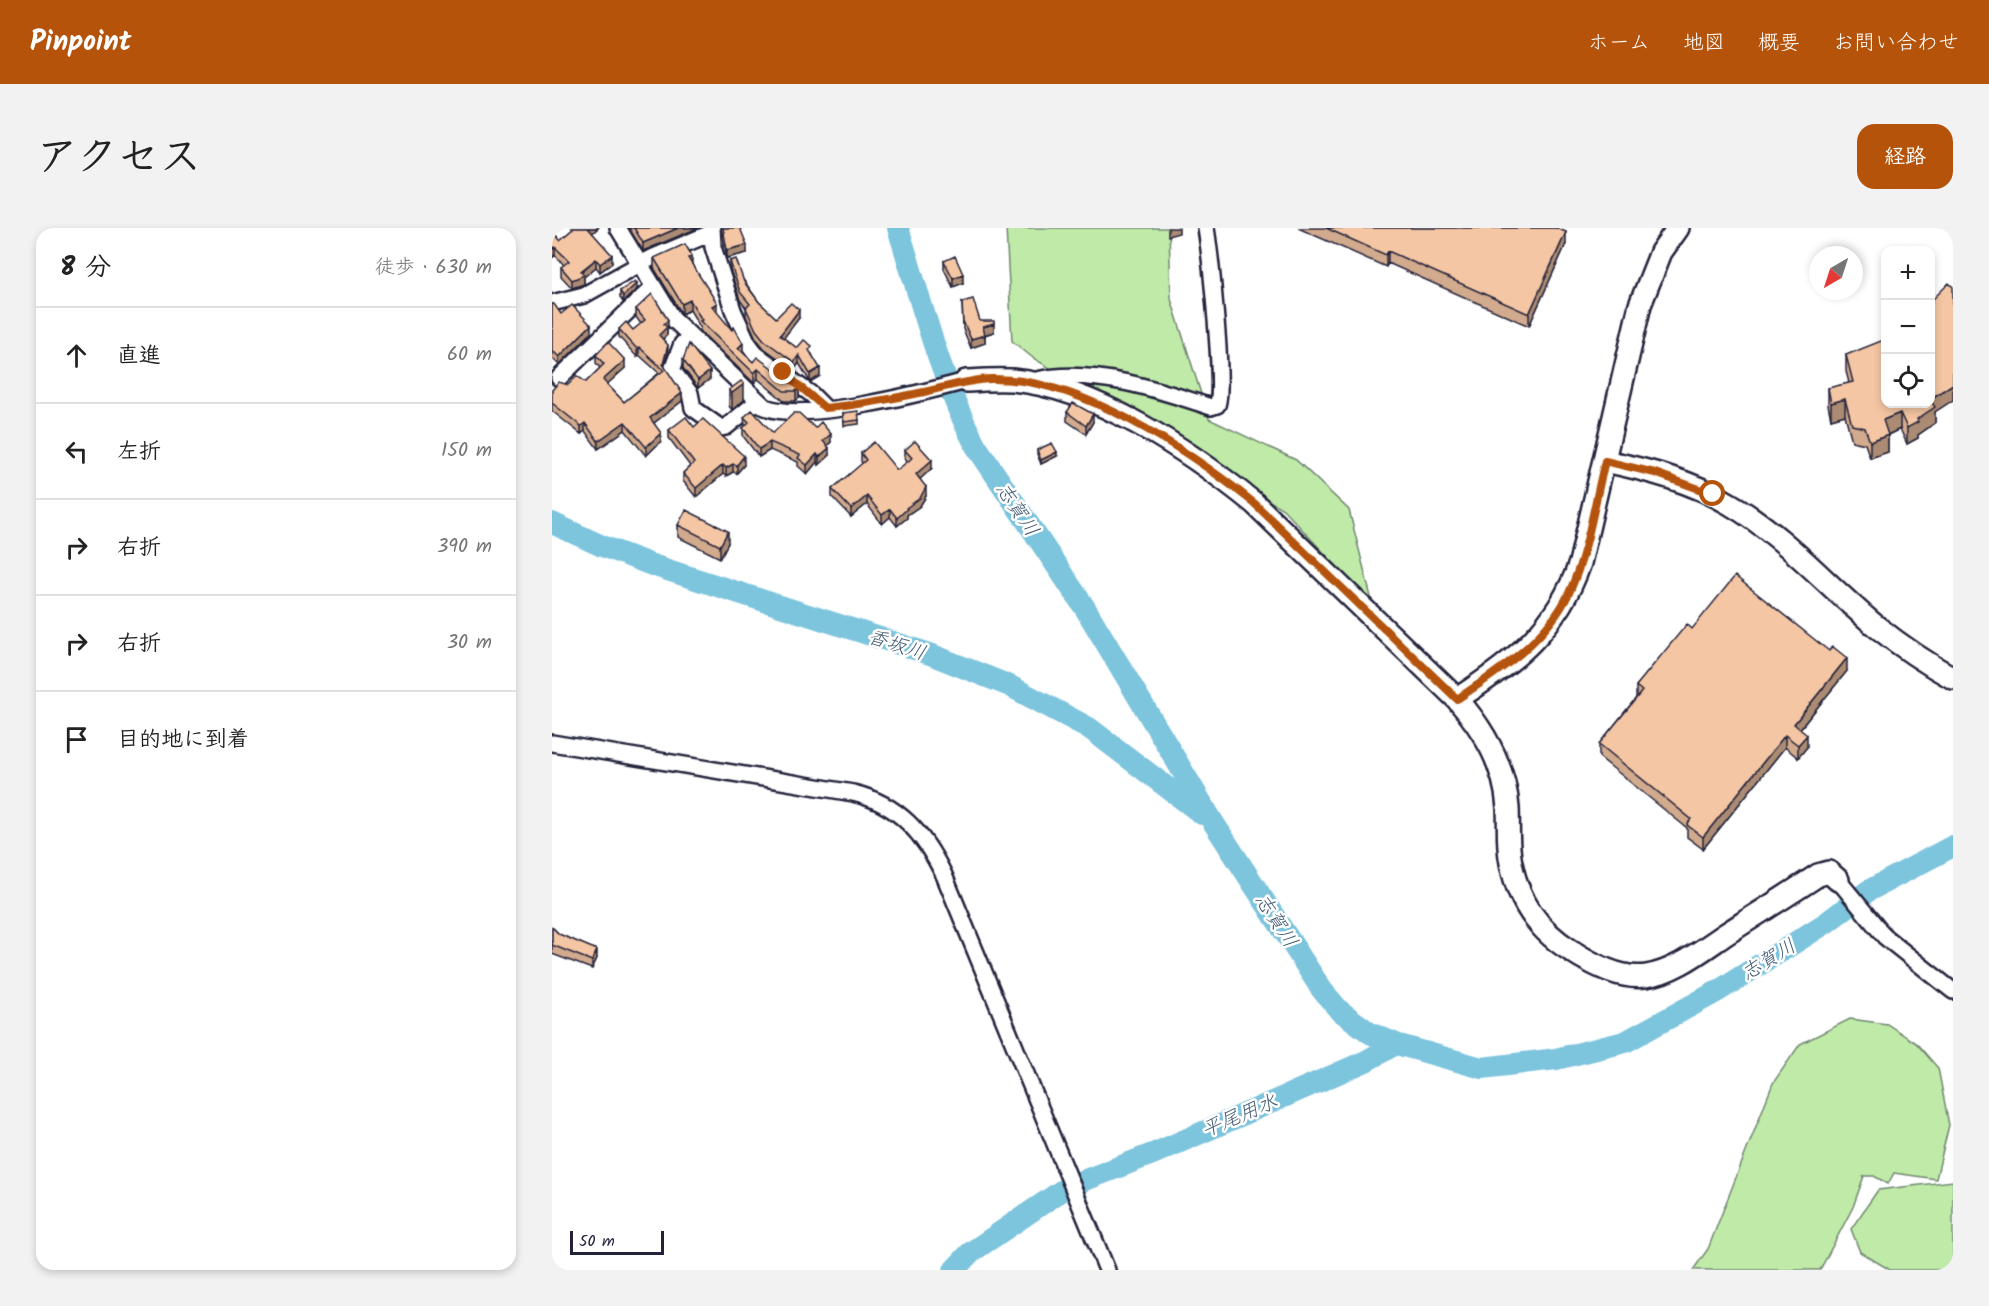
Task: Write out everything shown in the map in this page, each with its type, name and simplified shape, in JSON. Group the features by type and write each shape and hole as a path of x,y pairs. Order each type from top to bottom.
{"street":[{"path":"618,228 652,288 674,320 689,337 765,407 782,412 825,408 925,392 966,381 992,379 1029,383 1092,404 1149,430 1220,475 1254,503 1457,699 1476,721 1498,763 1508,805 1510,860 1527,908 1539,925 1554,939 1583,958 1635,977 1656,974 1689,958 1818,875 1829,872 1897,947 1953,991"},
{"path":"1029,383 1039,379 1091,378 1154,387 1210,407 1217,405 1220,400 1212,269 1206,228"},
{"path":"1457,699 1518,655 1538,637 1562,606 1580,563 1640,305 1661,252 1678,228"},
{"path":"552,303 584,295 640,267 647,260 711,230 733,310 748,343 757,355 811,394 825,408"},
{"path":"558,378 652,288"},
{"path":"689,337 682,344 672,370 690,393 693,408 721,428 758,401"},
{"path":"1605,461 1655,473 1713,494 1731,504 1766,529 1877,627 1953,678"},
{"path":"552,743 853,793 879,800 900,813 927,845 944,875 1107,1270"}],"green space":[{"path":"1006,228 1169,228 1171,299 1209,419 1296,460 1349,510 1373,605 1283,509 1033,358 1012,341"},
{"path":"1850,1019 1887,1024 1917,1044 1938,1068 1949,1125 1936,1179 1894,1173 1888,1184 1874,1176 1864,1176 1853,1207 1820,1270 1693,1270 1708,1249 1773,1083 1800,1044"},
{"path":"1953,1181 1953,1270 1890,1270 1860,1252 1851,1229 1878,1190"}],"building":[{"path":"574,228 588,228 612,255 600,264 596,259 581,271 584,275 572,280 561,267 569,261 555,247 552,250 552,231 560,240"},
{"path":"634,228 678,228 643,243"},
{"path":"723,228 740,228 747,245 727,250"},
{"path":"1326,228 1556,228 1566,232 1529,314 1388,251 1386,255"},
{"path":"685,244 692,256 688,258 717,303 712,306 732,330 734,327 743,343 738,348 753,362 757,357 799,388 796,391 784,391 758,369 754,373 700,321 702,320 690,300 682,304 654,258"},
{"path":"955,256 963,274 953,278 944,261"},
{"path":"736,259 744,282 759,302 776,318 791,303 799,310 780,335 797,348 804,340 812,346 809,350 820,368 810,374 799,355 794,362 764,340 756,330 746,308 750,304 740,292 730,261"},
{"path":"635,281 637,283 623,296 620,291"},
{"path":"1949,283 1953,287 1953,384 1935,396 1935,300 1935,297"},
{"path":"652,294 668,320 664,324 667,327 659,335 668,345 663,364 682,393 650,418 661,433 646,447 625,422 598,441 585,423 581,426 552,403 552,390 559,382 568,385 577,376 586,382 604,364 596,355 608,342 625,360 603,380 624,402 664,370 639,347 637,349 619,329 626,322 633,330 645,320 636,309"},
{"path":"973,299 980,321 994,321 994,324 983,327 985,335 971,339 963,321 962,302"},
{"path":"552,304 561,314 572,305 591,325 559,357 552,350"},
{"path":"1881,341 1881,408 1934,408 1917,419 1918,422 1907,428 1900,413 1883,420 1888,435 1870,442 1865,428 1852,425 1845,399 1831,403 1828,388 1853,382 1846,355"},
{"path":"689,344 710,371 698,380 683,360"},
{"path":"741,381 744,384 732,393 729,390"},
{"path":"1073,403 1093,414 1086,426 1067,412"},
{"path":"752,410 773,433 794,413 799,413 815,428 821,422 831,434 823,441 829,448 819,457 817,454 807,465 798,458 800,455 770,442 759,449 743,428 749,422 744,417"},
{"path":"858,411 859,420 844,422 843,413"},
{"path":"686,417 694,427 703,419 744,456 737,465 733,464 726,468 723,465 696,488 683,473 694,463 669,430"},
{"path":"915,441 932,460 916,474 926,487 920,498 897,518 890,509 882,515 867,496 851,509 832,489 866,460 861,453 874,442 897,470 912,458 905,450"},
{"path":"1052,443 1057,452 1041,460 1037,450"},
{"path":"686,510 728,531 720,546 678,525"},
{"path":"1735,576 1829,651 1832,646 1847,658 1794,724 1807,735 1798,745 1785,735 1703,837 1687,825 1691,819 1599,744 1642,691 1636,686 1687,624 1692,629"},
{"path":"552,927 559,934 597,950 592,961 552,945"}],"waterway":[{"name":"志賀川","path":"898,228 942,367 976,446 1085,608 1213,822 1322,990 1339,1010 1370,1033 1396,1044 1482,1068 1556,1059 1625,1042 1718,991 1826,923 1868,891 1953,846"},
{"name":"香坂川","path":"552,523 602,546 652,565 930,654 1010,686 1089,728 1202,814"},
{"name":"平尾用水","path":"1080,1182 1155,1153 1366,1061 1396,1044"},
{"name":"平尾用水","path":"954,1270 970,1253 1064,1189"}],"route":[{"path":"783,372 825,408 919,393 966,381 1013,380 1042,386 1077,398 1149,430 1220,475 1254,503 1457,699 1518,655 1538,637 1562,606 1569,594 1580,563 1605,461 1655,473 1713,494"}]}
